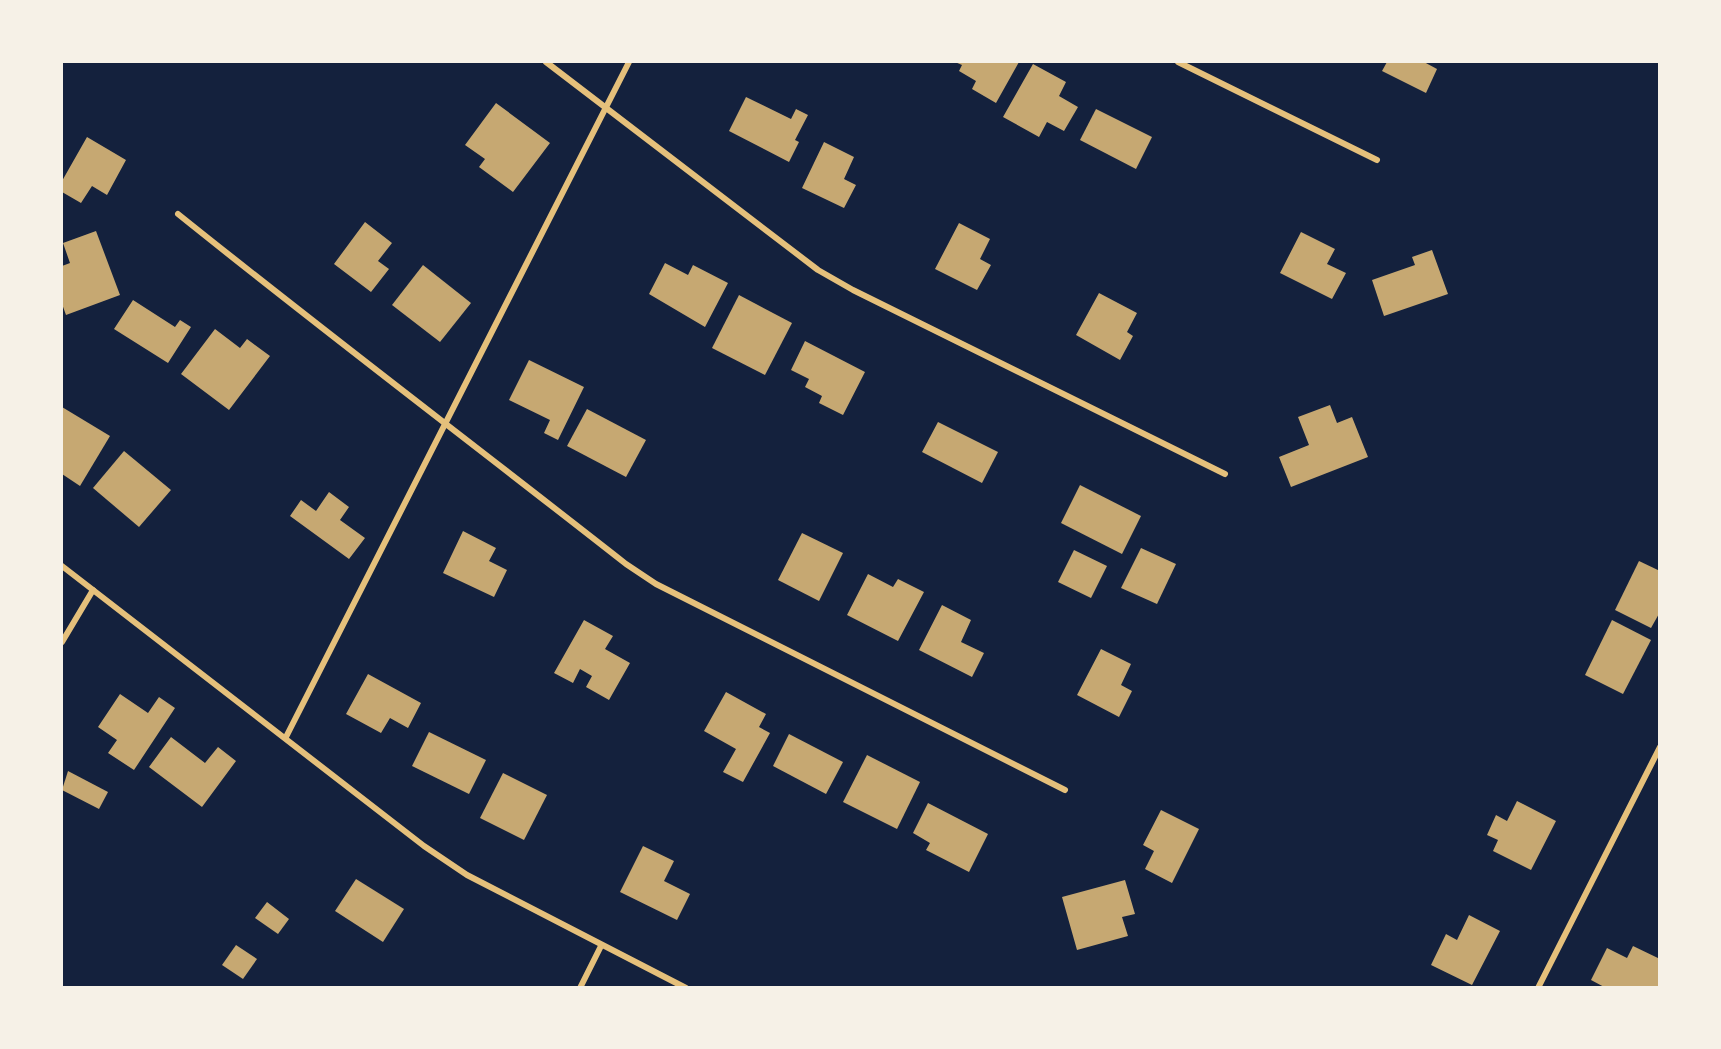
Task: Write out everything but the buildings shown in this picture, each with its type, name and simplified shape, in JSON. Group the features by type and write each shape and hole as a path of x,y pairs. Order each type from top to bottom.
{"street":[{"path":"546,62 818,270 1225,474"},
{"path":"286,738 447,424 628,62"},
{"path":"1178,62 1377,160"},
{"path":"177,214 350,353 447,424 626,564 656,584 1065,790"},
{"path":"62,566 424,846 467,875 601,946 686,987"},
{"path":"62,642 93,590"},
{"path":"1538,987 1659,747"},
{"path":"580,987 601,946"}]}
